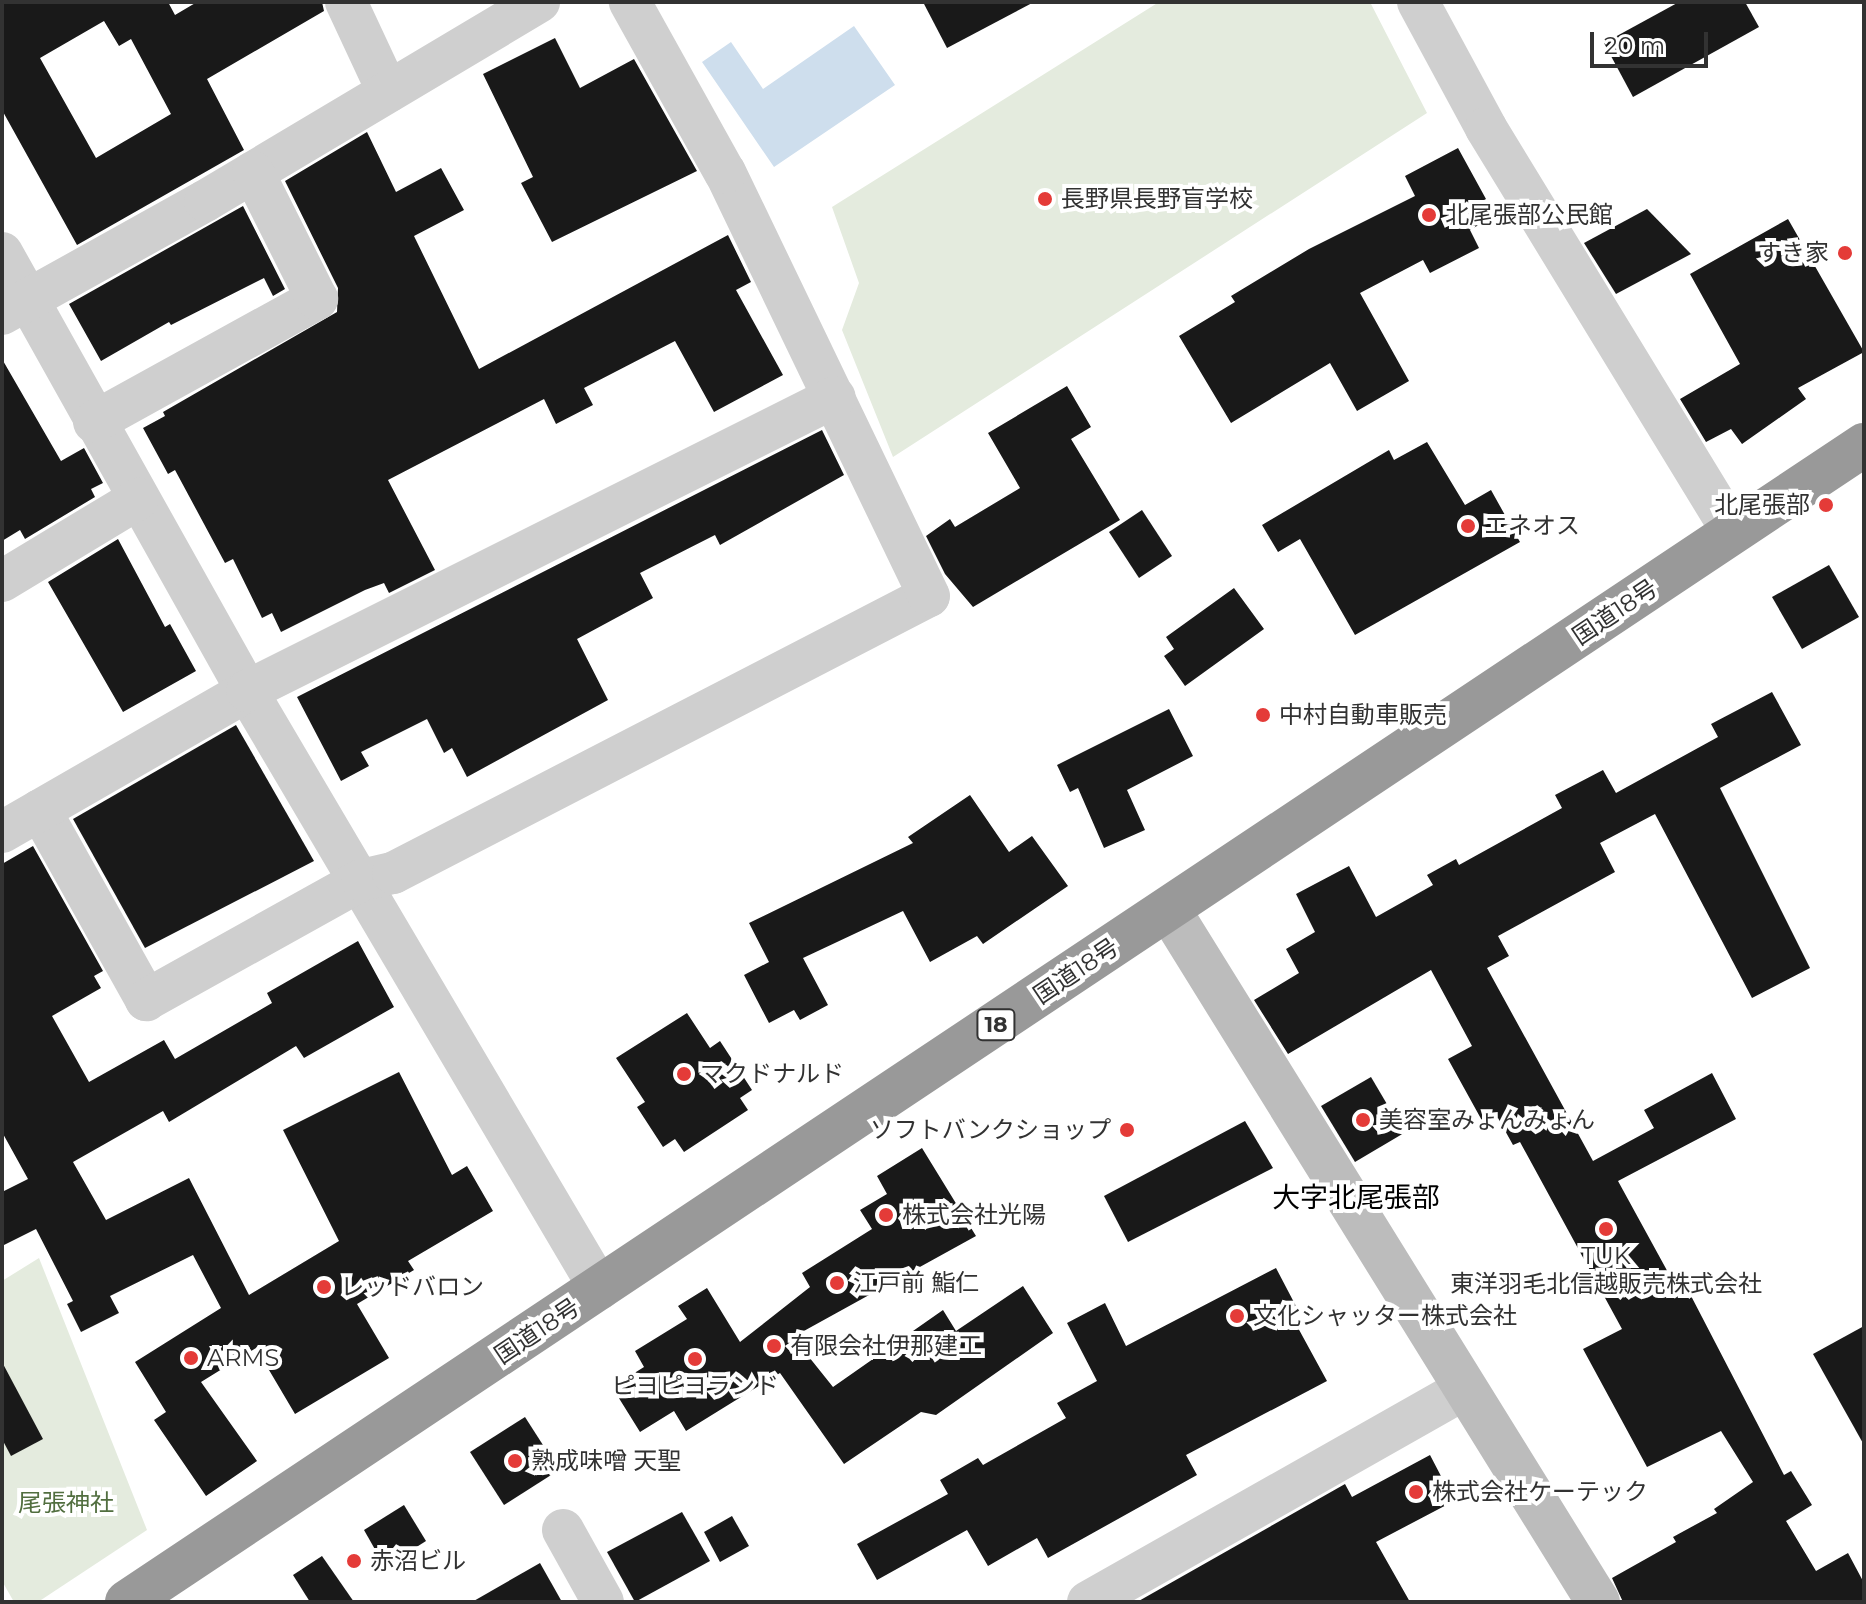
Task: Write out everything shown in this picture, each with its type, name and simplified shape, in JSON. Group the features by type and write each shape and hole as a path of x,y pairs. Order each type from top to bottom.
{"highway":[{"name":"国道18号","path":"127,1602 1864,445"}],"street":[{"path":"346,2 388,92"},
{"path":"15,306 253,172 539,2"},
{"path":"40,810 146,1000 362,880 393,873 929,596 725,173 630,2"},
{"path":"1418,2 1486,128 1733,532"},
{"path":"94,422 317,299 253,172"},
{"path":"2,253 15,306 94,422 247,691 362,880 600,1289"},
{"path":"2,832 247,691 835,397"},
{"path":"2,581 138,499"},
{"path":"1169,910 1598,1602"},
{"path":"1088,1602 1466,1388"},
{"path":"563,1530 603,1602"}],"green space":[{"name":"長野県長野盲学校","path":"1159,2 1370,2 1427,113 893,457 842,330 859,283 832,207"},
{"name":"尾張神社","path":"39,1258 147,1530 38,1602 14,1602 2,1581 2,1281"}],"water":[{"path":"854,26 895,85 774,167 702,62 731,42 763,89"}],"building":[{"path":"2,2 168,2 175,15 197,2 322,2 324,11 207,79 244,150 77,245 2,110","holes":["104,21 119,46 131,39 171,114 96,158 40,58"]},
{"path":"923,2 1034,2 947,48"},
{"path":"1679,2 1745,2 1759,27 1633,97 1604,43"},
{"path":"555,38 580,88 634,59 697,171 552,242 521,183 533,177 483,74"},
{"path":"367,132 396,192 441,168 464,210 414,236 479,369 728,235 751,282 736,290 783,375 714,412 675,341 584,388 593,405 556,424 544,399 388,480 435,570 389,593 384,583 365,590 281,632 272,613 262,618 233,559 225,563 175,470 168,474 143,428 165,416 163,412 337,312 338,288 285,181"},
{"path":"1458,148 1486,199 1473,206 1482,223 1470,230 1479,248 1430,273 1423,260 1360,293 1409,381 1357,411 1330,363 1231,423 1179,336 1235,302 1231,296 1309,249 1415,196 1405,176"},
{"path":"243,206 285,289 273,296 264,278 171,325 169,322 101,361 69,304"},
{"path":"1647,209 1691,254 1616,294 1584,243"},
{"path":"1788,219 1864,352 1798,388 1806,399 1742,444 1731,429 1706,442 1680,399 1740,364 1690,274"},
{"path":"2,359 61,461 84,448 103,483 91,489 95,497 25,539 20,530 2,541"},
{"path":"1067,386 1091,427 1071,439 1120,520 973,607 945,574 926,536 950,519 955,527 1020,488 988,433"},
{"path":"822,430 844,475 720,545 715,535 640,573 653,598 577,639 608,700 467,777 452,748 444,753 427,719 361,752 369,766 341,781 297,697"},
{"path":"1427,442 1465,505 1491,490 1520,542 1355,635 1300,539 1278,552 1262,525 1389,450 1394,460"},
{"path":"1142,510 1172,556 1139,578 1109,532"},
{"path":"118,539 165,627 170,624 196,671 123,712 48,582"},
{"path":"1829,565 1859,617 1802,649 1772,597"},
{"path":"1234,588 1264,629 1185,686 1164,656 1174,649 1166,637"},
{"path":"1772,692 1801,745 1720,788 1810,968 1752,998 1655,814 1600,843 1615,872 1498,936 1509,956 1487,968 1593,1161 1654,1128 1644,1110 1712,1073 1736,1119 1618,1181 1681,1296 1689,1292 1784,1475 1791,1471 1812,1505 1786,1521 1816,1571 1848,1553 1864,1583 1864,1602 1623,1602 1612,1578 1676,1542 1673,1537 1717,1513 1714,1509 1753,1482 1721,1431 1647,1467 1583,1349 1622,1329 1520,1142 1513,1145 1498,1118 1485,1126 1448,1059 1472,1046 1431,970 1288,1054 1254,1000 1299,973 1286,949 1315,932 1296,894 1349,866 1376,917 1433,885 1427,875 1456,859 1459,865 1562,808 1555,795 1603,770 1616,793 1718,737 1711,724"},
{"path":"1169,709 1193,756 1127,790 1145,830 1104,848 1078,788 1070,792 1057,765"},
{"path":"236,725 314,861 145,948 73,819"},
{"path":"970,795 1009,852 1032,836 1068,886 983,944 977,936 930,962 903,911 803,958 828,1005 800,1020 794,1010 769,1023 744,975 769,962 749,923 913,843 908,837"},
{"path":"33,846 103,971 94,976 101,988 52,1016 89,1082 164,1040 175,1059 272,1003 267,993 358,941 394,1007 304,1058 296,1046 169,1122 163,1111 73,1162 106,1220 189,1178 249,1295 339,1241 283,1130 399,1072 452,1175 467,1166 493,1211 408,1261 414,1270 357,1304 389,1358 295,1414 256,1348 201,1382 257,1461 206,1496 154,1420 166,1412 135,1362 221,1308 193,1255 110,1296 119,1313 81,1332 67,1304 73,1301 36,1229 2,1246 2,1192 28,1179 2,1132 2,864"},
{"name":"マクドナルド","path":"687,1013 710,1048 720,1041 752,1090 740,1098 748,1110 684,1152 675,1139 663,1147 637,1107 645,1102 616,1058"},
{"name":"美容室みょんみょん","path":"1371,1077 1404,1133 1355,1162 1321,1106"},
{"path":"1245,1121 1273,1168 1128,1242 1104,1196"},
{"path":"922,1148 976,1236 793,1337 833,1387 943,1310 956,1331 1023,1286 1053,1333 936,1415 921,1412 844,1464 780,1373 686,1431 674,1411 640,1432 612,1387 644,1367 635,1351 687,1319 678,1306 707,1288 740,1342 810,1287 802,1273 872,1229 860,1210 887,1194 877,1176"},
{"path":"1276,1268 1298,1310 1291,1315 1327,1381 1186,1455 1197,1475 1048,1558 1037,1538 988,1566 967,1530 877,1580 857,1544 948,1494 940,1480 978,1458 983,1465 1066,1418 1057,1403 1097,1381 1067,1323 1105,1303 1126,1346"},
{"path":"1864,1326 1864,1445 1813,1354"},
{"path":"2,1362 43,1439 11,1456 2,1439"},
{"name":"熟成味噌 天聖","path":"525,1417 559,1470 504,1505 470,1452"},
{"path":"1430,1455 1454,1501 1376,1542 1410,1602 1137,1602 1345,1484 1352,1497"},
{"path":"404,1505 426,1541 385,1567 364,1530"},
{"path":"682,1512 710,1561 635,1602 607,1552"},
{"path":"732,1516 749,1546 720,1562 704,1532"},
{"path":"322,1556 354,1602 310,1602 293,1575"},
{"path":"540,1563 562,1602 472,1602"}],"place":[{"name":"長野県長野盲学校","path":"1045,199"},
{"name":"北尾張部公民館","path":"1429,215"},
{"name":"すき家","path":"1845,253"},
{"name":"北尾張部","path":"1826,505"},
{"name":"エネオス","path":"1468,526"},
{"name":"中村自動車販売","path":"1263,715"},
{"name":"マクドナルド","path":"684,1074"},
{"name":"美容室みょんみょん","path":"1363,1120"},
{"name":"ソフトバンクショップ","path":"1127,1130"},
{"name":"株式会社光陽","path":"886,1215"},
{"name":"TUK 東洋羽毛北信越販売株式会社","path":"1606,1229"},
{"name":"江戸前 鮨仁","path":"837,1283"},
{"name":"レッドバロン","path":"324,1287"},
{"name":"文化シャッター株式会社","path":"1237,1316"},
{"name":"有限会社伊那建工","path":"774,1346"},
{"name":"ARMS","path":"191,1358"},
{"name":"ピヨピヨランド","path":"695,1359"},
{"name":"熟成味噌 天聖","path":"515,1461"},
{"name":"株式会社ケーテック","path":"1416,1492"},
{"name":"赤沼ビル","path":"354,1561"}],"district":[{"name":"大字北尾張部","path":"1356,1197"}]}
